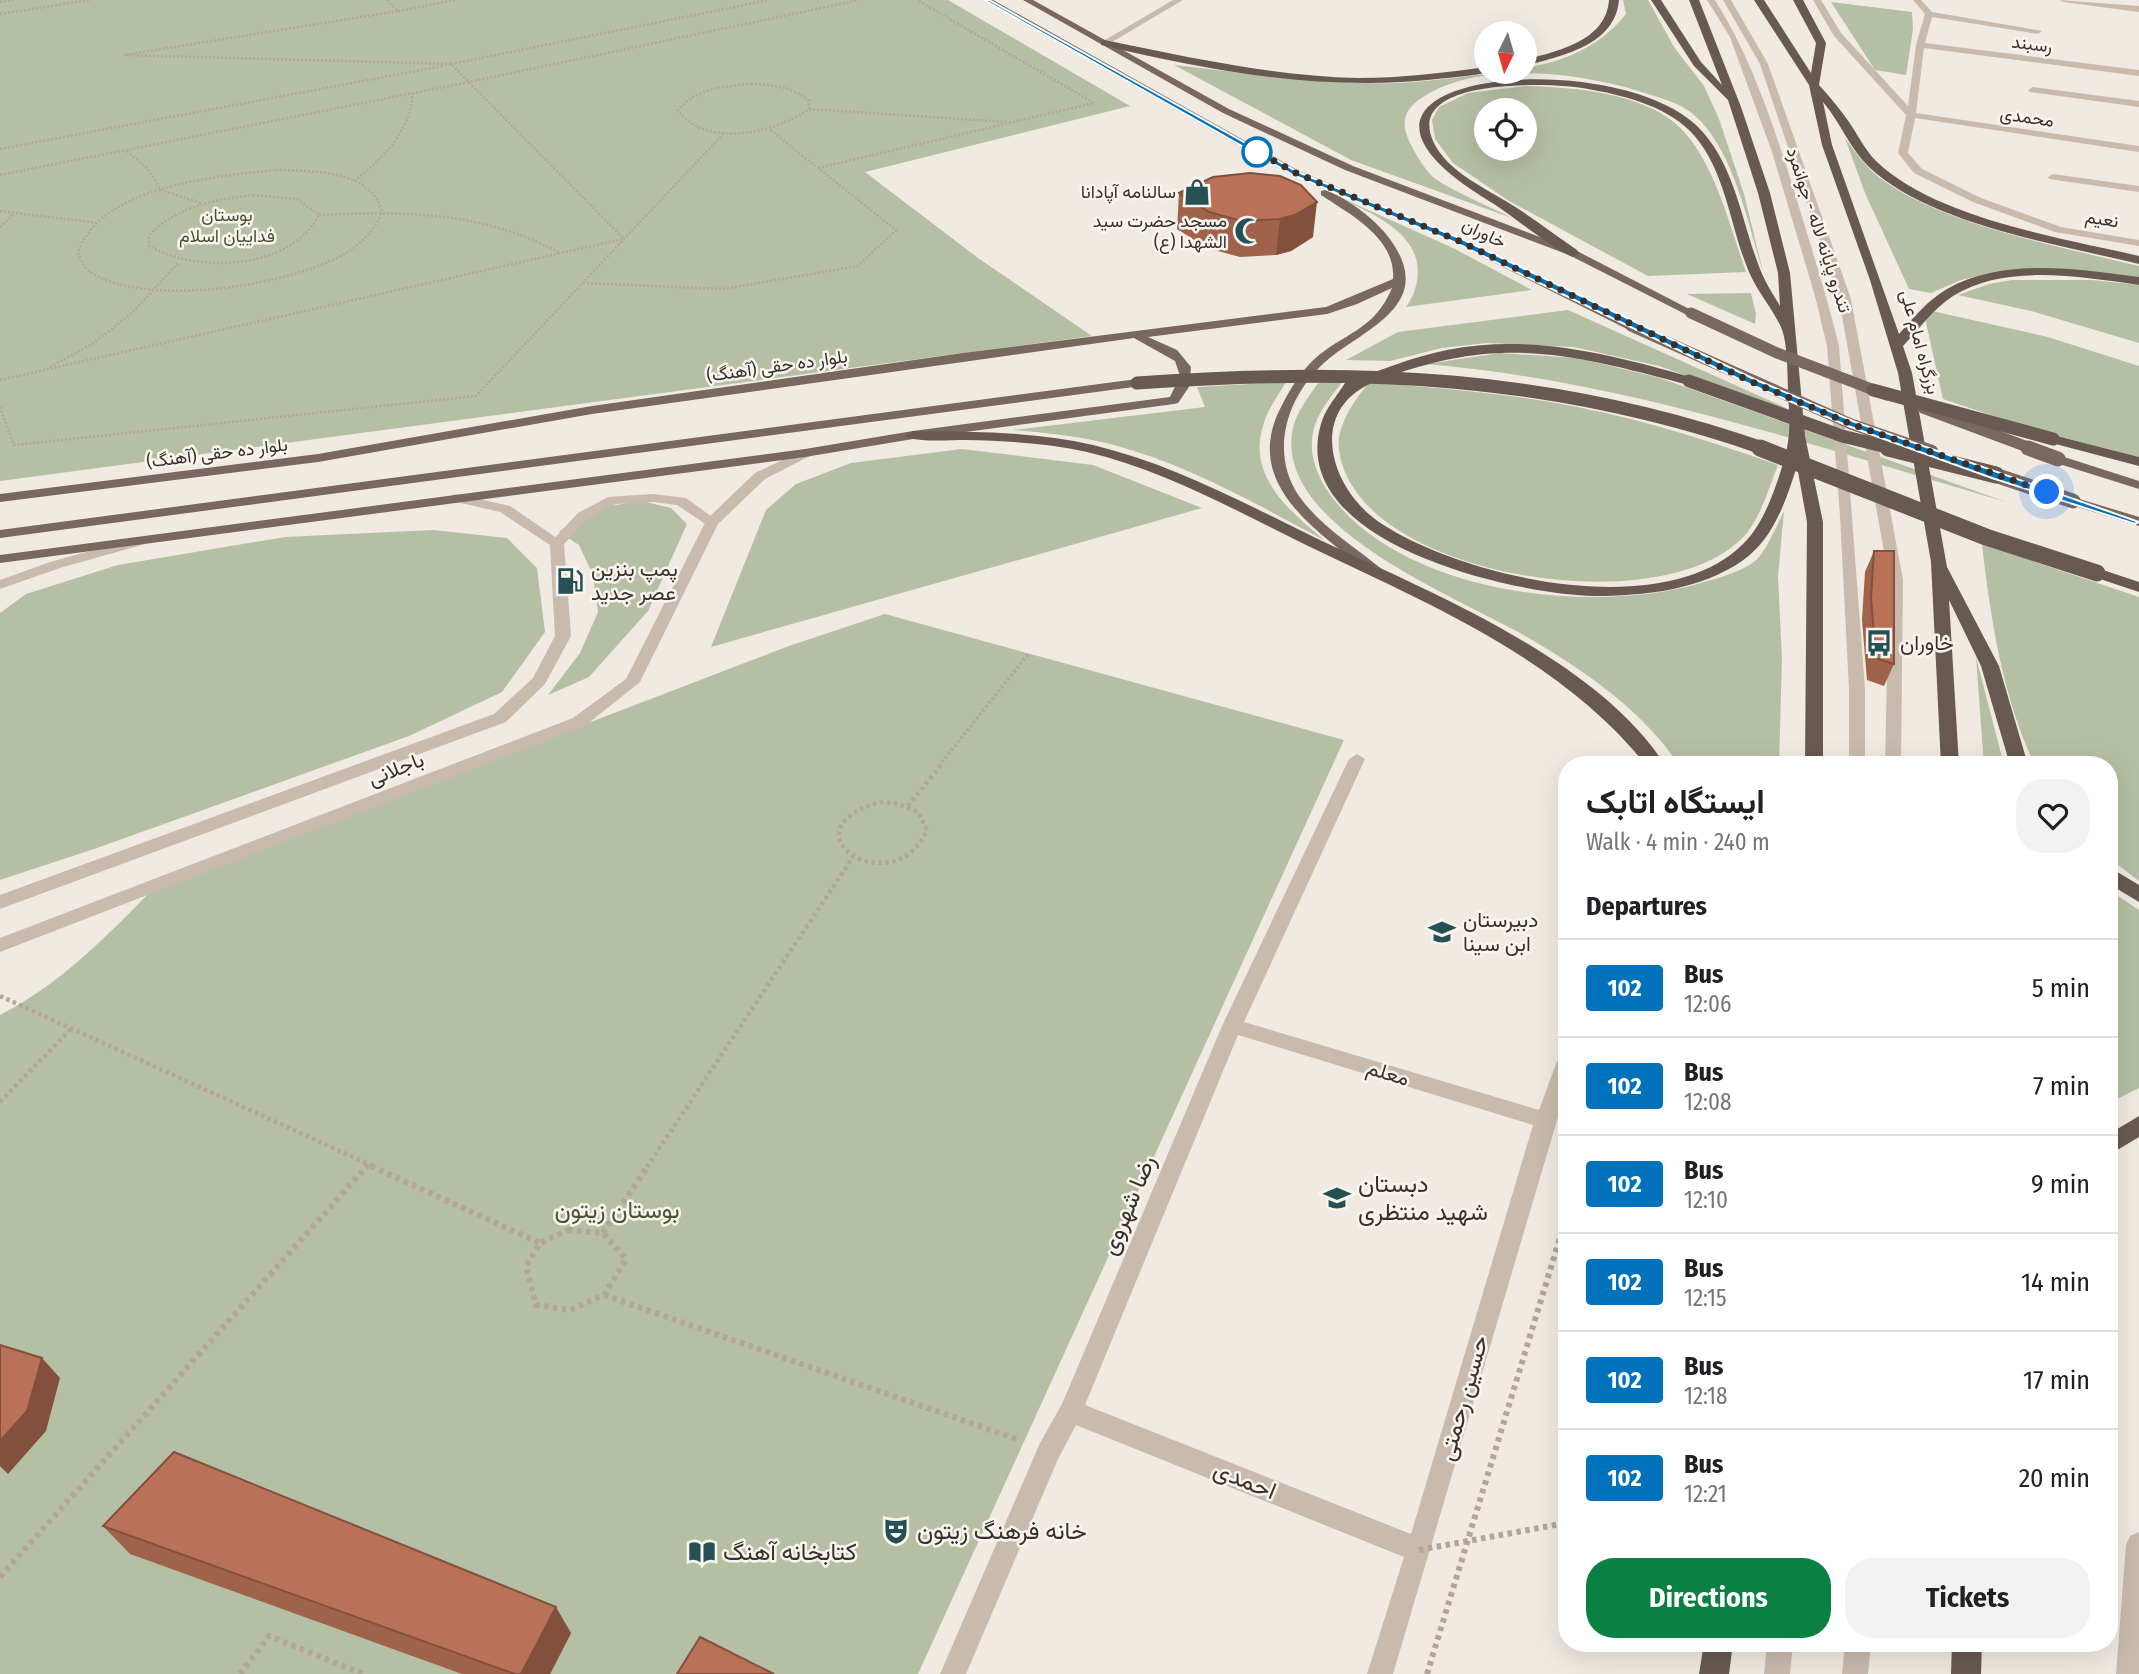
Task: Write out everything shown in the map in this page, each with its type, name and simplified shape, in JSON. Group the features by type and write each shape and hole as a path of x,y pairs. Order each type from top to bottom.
{"highway":[{"path":"1537,60 1584,42 1603,30 1612,18 1614,0"},
{"path":"1656,0 1697,64 1736,107"},
{"path":"1694,0 1736,107 1764,193 1784,273 1798,436 1815,522 1814,756"},
{"name":"بزرگراه امام علی","path":"1759,0 1814,85 1826,145 1877,280 1905,373 1939,562 1950,756"},
{"path":"1798,0 1821,43 1814,85 1870,162 1889,178 1923,198 1994,223 2139,260"},
{"path":"1104,43 1231,67 1317,77 1393,80 1474,71"},
{"path":"1573,253 1452,170 1426,137 1425,118 1433,105 1448,96 1485,84 1549,82 1596,87 1634,97 1683,120 1710,151 1734,209 1755,272 1787,327"},
{"path":"1897,345 1935,304 1964,285 1985,279 2042,274 2139,281"},
{"path":"1798,436 1774,508 1756,540 1739,557 1711,571 1670,584 1622,590 1574,590 1493,579 1419,552 1374,526 1348,503 1334,482 1326,459 1327,428 1350,386 1446,354 1494,348 1562,350 1623,361 1689,381 1842,436 1996,475"},
{"path":"1137,383 1265,374 1341,373 1418,376 1557,394 1653,414 1755,446 1973,532 2139,587"},
{"path":"1872,390 2139,462"},
{"path":"913,435 1001,437 1091,449 1160,470 1381,576 1531,656 1589,695 1642,744 1650,756"},
{"path":"1939,562 1990,666 2016,756"},
{"path":"2118,880 2139,895"},
{"path":"2118,1140 2139,1125"},
{"path":"1714,1674 1718,1652"},
{"path":"1966,1674 1967,1652"}],"main road":[{"name":"خاوران","path":"987,0 1296,173 1459,241 1631,326 1851,424 2139,522"},
{"name":"خاوران","path":"1027,0 1226,111 1349,168 1573,253 1777,353 2058,459"},
{"path":"1296,173 1381,233 1399,261 1399,281 1390,307 1355,338 1321,359 1284,408 1274,435 1280,474 1295,500 1316,522 1381,576"},
{"name":"بلوار ده حقی (آهنگ)","path":"0,498 318,458 592,410 963,357 1326,310 1353,302 1399,281"},
{"path":"0,559 805,453 913,435 1174,400 1184,385 1186,367 1178,355 1166,347 1134,336"},
{"path":"0,534 1137,383"}],"street":[{"path":"1104,43 1179,0"},
{"path":"1711,0 1734,37 1777,152 1821,296 1833,346 1847,516 1856,676 1857,756"},
{"name":"تندرو پایانه لاله - جوانمرد","path":"1727,0 1764,64 1845,299 1896,580 1893,756"},
{"path":"1817,0 1838,34 1911,116"},
{"path":"1917,0 1929,14 2038,30"},
{"path":"2063,0 2139,9"},
{"path":"1911,116 1920,46 1929,14"},
{"name":"رسبند","path":"1920,46 2139,73"},
{"path":"2033,90 2139,104"},
{"name":"محمدی","path":"1911,116 2139,149"},
{"name":"نعیم","path":"1911,116 1903,153 1918,171 1977,200 2059,230 2139,243"},
{"path":"2053,177 2139,189"},
{"name":"باجلانی","path":"0,945 579,722 632,682 712,522 760,476 805,453"},
{"path":"2058,459 2139,486"},
{"path":"457,498 505,509 557,542 583,516 613,500 653,498 681,501 712,522"},
{"path":"0,585 55,565 149,539"},
{"name":"باجلانی","path":"0,902 500,718 539,681 563,636 557,542"},
{"name":"رضا شهروی","path":"953,1674 1049,1451 1071,1411 1231,1026 1357,759"},
{"name":"معلم","path":"1231,1026 1545,1120"},
{"name":"حسین رحمتی","path":"1380,1674 1545,1120 1558,1085"},
{"name":"احمدی","path":"1071,1411 1419,1550"},
{"path":"2129,1674 2139,1547"},
{"path":"1777,1674 1779,1652"},
{"path":"1855,1674 1857,1652"}],"path":[{"path":"0,2 13,0"},
{"path":"0,14 89,0"},
{"path":"387,0 398,11"},
{"path":"456,0 125,55 451,64 624,239"},
{"path":"0,149 451,64 769,0"},
{"path":"0,175 469,82 859,0"},
{"path":"818,168 1094,103 917,0"},
{"path":"809,109 809,101 802,94 771,85 751,84 710,89 683,102 678,110 681,118 690,125 725,132 769,129 788,124 809,109 1012,122"},
{"path":"354,181 380,160 399,139 410,120 413,93"},
{"path":"583,283 723,289 858,266 896,230 769,129"},
{"path":"0,407 13,446 476,396 725,132"},
{"path":"126,150 144,162 155,176 161,190 202,204"},
{"path":"276,170 319,172 354,181 376,194 382,212 372,232 345,253 303,271 252,285 200,291 152,291 113,284 87,270 78,253 85,234 129,203 161,190 227,174 276,170"},
{"path":"278,195 298,199 312,206 319,215 317,225 307,236 265,255 206,264 179,262 159,256 149,247 149,235 159,223 177,212 202,204 227,198 278,195"},
{"path":"0,211 97,223"},
{"path":"319,215 382,212 444,215 499,225 541,242 561,254"},
{"path":"0,227 15,214"},
{"path":"0,380 624,239"},
{"path":"43,370 94,343 133,312 179,262"},
{"path":"908,806 1029,653"},
{"path":"880,802 908,806 918,812 927,830 918,849 894,861 865,861 853,857 844,849 839,839 839,829 844,819 866,805 880,802"},
{"path":"603,1233 853,857"},
{"path":"0,996 540,1244"},
{"path":"0,1102 72,1028"},
{"path":"0,1577 369,1164"},
{"path":"568,1230 603,1233 626,1259 604,1295 570,1310 536,1305 526,1266 540,1244 568,1230"},
{"path":"1427,1674 1558,1243"},
{"path":"604,1295 1049,1451"},
{"path":"1419,1550 1558,1524"},
{"path":"240,1674 269,1636 363,1674"}],"green space":[{"name":"بوستان فداییان اسلام","path":"0,0 948,0 1130,106 865,172 978,258 1092,336 0,481"},
{"path":"1623,0 1648,0 1674,47 1704,86 1719,119 1744,194 1763,272 1729,166 1707,128 1693,114 1663,99 1620,86 1562,75 1537,73 1537,65 1567,57 1593,44 1626,14"},
{"path":"1831,2 1912,12 1913,29 1906,75 1875,70"},
{"path":"1174,65 1284,78 1368,83 1474,76 1474,78 1447,85 1417,101 1406,116 1406,134 1419,160 1438,181 1512,218 1351,160"},
{"path":"1525,86 1566,88 1611,95 1654,109 1672,120 1697,148 1722,200 1746,272 1648,276 1509,201 1453,163 1435,139 1432,120 1439,107 1468,93"},
{"path":"1845,138 1873,172 1909,197 2007,233 2139,266 2139,277 1991,273 1961,280 1931,293 1909,289 1865,193"},
{"path":"1337,196 1453,248 1532,290 1406,307 1417,281 1417,264 1413,250 1393,227"},
{"path":"2012,280 2092,280 2139,285 2139,343 2031,311 1958,295 1989,284"},
{"path":"1751,293 1756,314 1755,324 1687,294"},
{"path":"1923,309 2048,337 2139,366 2139,457 2038,431 1943,399"},
{"path":"1568,310 1822,424 1659,366 1574,347 1486,343 1442,348 1390,361 1346,360 1398,332"},
{"path":"1500,353 1578,358 1660,378 2006,502 1791,438 1647,400 1574,385 1426,364"},
{"path":"1286,382 1263,426 1261,461 1275,492 1298,518 1324,540 1222,486 1142,453 1089,439 1013,430 1205,407 1197,387"},
{"path":"1319,382 1342,382 1318,418 1313,432 1312,451 1316,468 1329,493 1368,533 1408,558 1455,576 1505,589 1557,596 1608,597 1657,592 1701,583 1736,571 1759,557 1784,511 1778,576 1782,659 1779,756 1672,756 1633,712 1578,669 1539,644 1426,584 1344,530 1313,499 1295,465 1293,428 1304,404"},
{"path":"1369,382 1501,395 1575,406 1663,428 1778,465 1762,507 1745,535 1737,543 1699,565 1650,578 1595,582 1536,577 1479,565 1426,546 1383,519 1353,487 1342,463 1339,437 1347,415"},
{"path":"962,449 1093,465 1202,508 711,647 766,510 796,484 851,463"},
{"path":"642,501 671,508 687,524 648,611 589,677 548,695 580,653 598,612 593,575 579,545 559,532 598,509"},
{"path":"433,530 507,538 537,568 545,632 502,692 409,736 0,880 0,613 26,594 118,565 285,537"},
{"path":"1982,544 2139,597 2139,881 2118,865 2118,756 2031,756 2006,685 1989,600"},
{"name":"بوستان زیتون","path":"885,614 1344,740 918,1674 0,1674 0,1015 62,975 152,890 789,646"},
{"path":"1976,657 2002,756 1983,756"},
{"path":"2118,896 2139,910 2139,1088 2118,1098"}],"building":[{"path":"1250,173 1280,176 1301,185 1317,202 1295,215 1280,219 1242,221 1209,212 1179,193 1213,177"},
{"path":"1874,551 1894,551 1894,664 1876,658 1871,598"},
{"path":"0,1345 42,1358 27,1411 0,1441"},
{"path":"174,1452 556,1607 521,1674 515,1674 103,1526"},
{"path":"700,1637 774,1674 677,1674"}],"bus line":[{"name":"102","path":"987,0 1296,173 1459,241 1750,381 1851,424 2139,522"}],"place":[{"name":"سالنامه آپادانا","path":"1197,192"},
{"name":"مسجد حضرت سید الشهدا (ع)","path":"1248,231"},
{"name":"پمپ بنزین عصر جدید","path":"570,581"},
{"name":"خاوران","path":"1879,643"},
{"name":"دبیرستان ابن سینا","path":"1442,932"},
{"name":"دبستان شهید منتظری","path":"1337,1198"},
{"name":"خانه فرهنگ زيتون","path":"896,1531"},
{"name":"کتابخانه آهنگ","path":"702,1552"}],"route":[{"path":"1257,152 1249,147 1296,173 1459,241 1750,381 1851,424 2047,492"}]}
